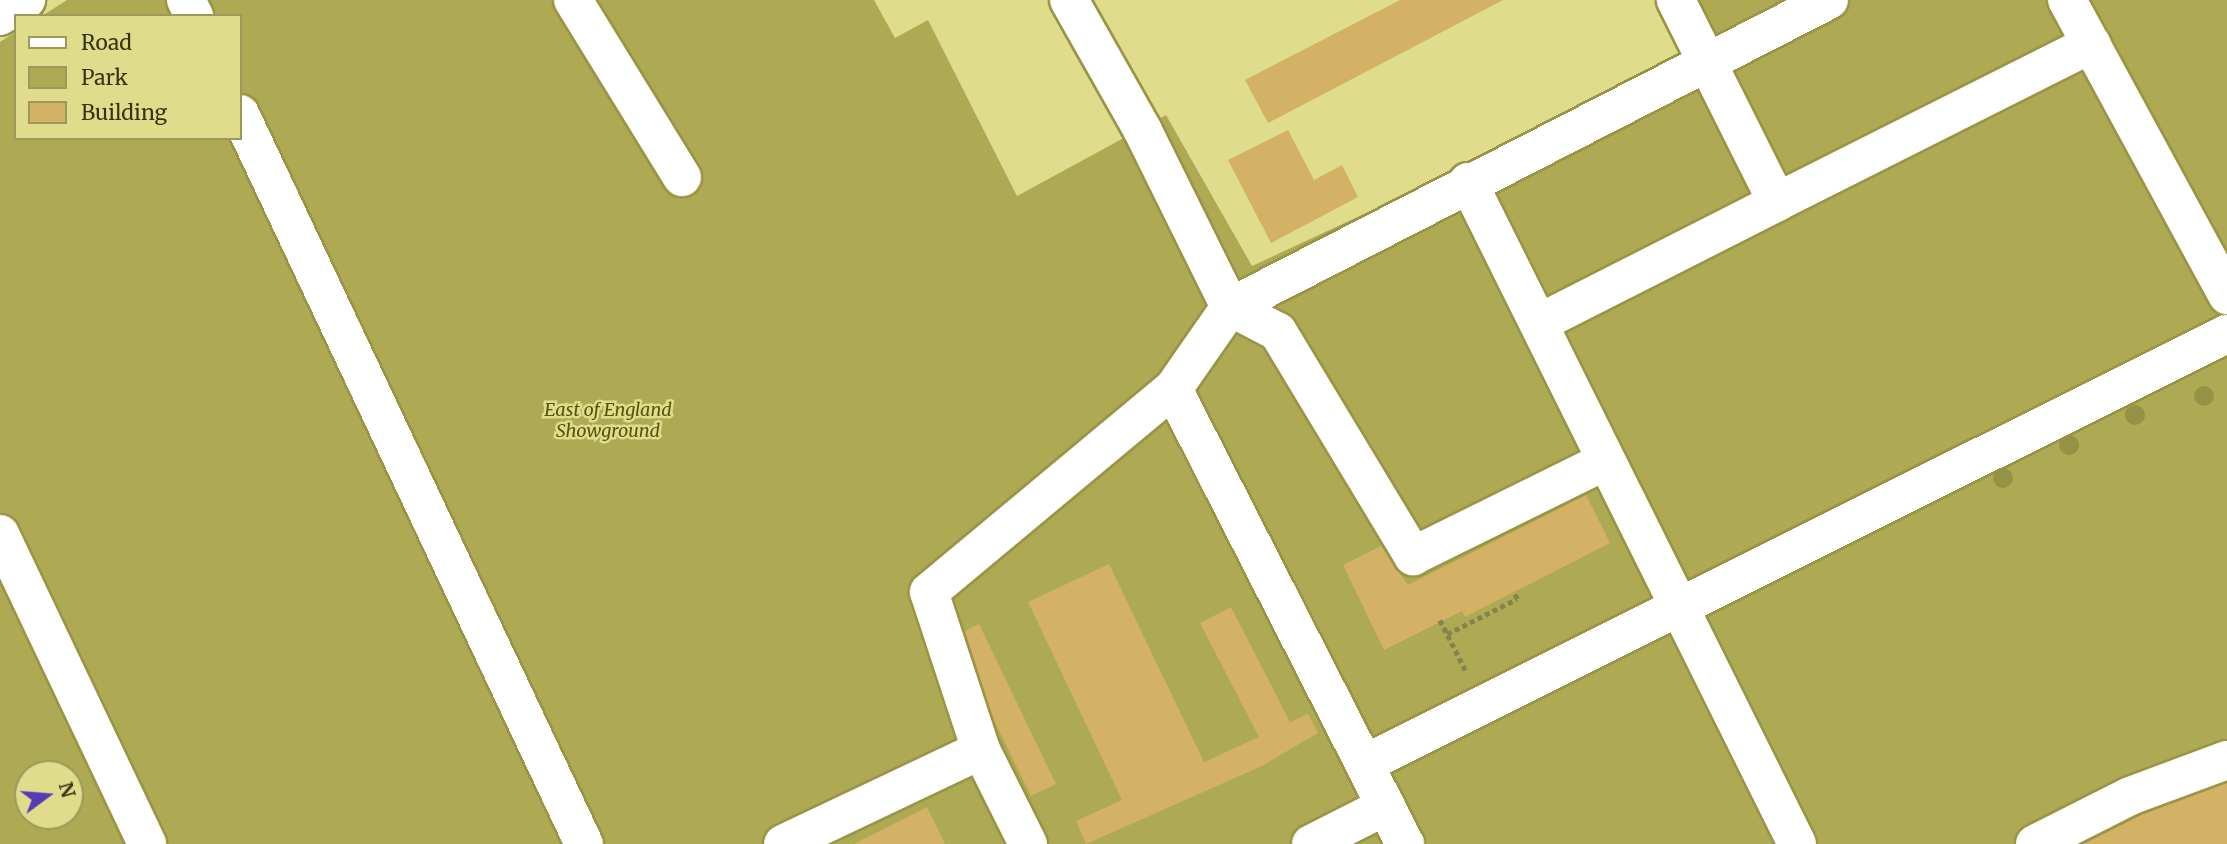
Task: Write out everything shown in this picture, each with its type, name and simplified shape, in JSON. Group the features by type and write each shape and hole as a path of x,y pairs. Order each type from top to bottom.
{"street":[{"path":"0,16 26,0"},
{"path":"573,0 682,177"},
{"path":"1069,0 1142,129 1230,307 1278,332 1413,556 1605,461"},
{"path":"1676,0 1777,202"},
{"path":"1028,844 981,750 929,592 1173,389 1230,307 1468,182 1829,0"},
{"path":"2067,0 2227,295"},
{"path":"1539,324 2091,44"},
{"path":"242,118 584,844"},
{"path":"1468,182 1797,844"},
{"path":"1366,763 2227,334"},
{"path":"1173,389 1405,844"},
{"path":"0,534 148,844"},
{"path":"783,844 981,750"},
{"path":"2035,844 2130,796 2227,760"},
{"path":"1311,844 1386,806"}],"path":[{"path":"1447,634 1517,598 1514,592"},
{"path":"1440,620 1483,705"}],"green space":[{"name":"East of England Showground","path":"67,0 874,0 895,38 928,20 1017,196 1166,115 1252,266 1693,61 1664,0 2227,0 2227,844 0,844 0,42 14,33 14,140 242,140 242,14 45,14"}],"building":[{"path":"1400,0 1503,0 1268,123 1245,80"},
{"path":"1288,130 1314,180 1342,165 1358,197 1271,243 1228,160"},
{"path":"1586,495 1610,543 1465,617 1462,611 1384,650 1343,565 1381,546 1408,585"},
{"path":"1109,564 1204,762 1259,737 1200,623 1231,607 1290,722 1308,714 1318,733 1262,766 1086,844 1076,821 1122,800 1028,602"},
{"path":"979,624 1056,784 1031,796 993,718 965,631"},
{"path":"2227,783 2227,844 2084,844 2139,816"},
{"path":"927,807 945,844 854,844"}]}
